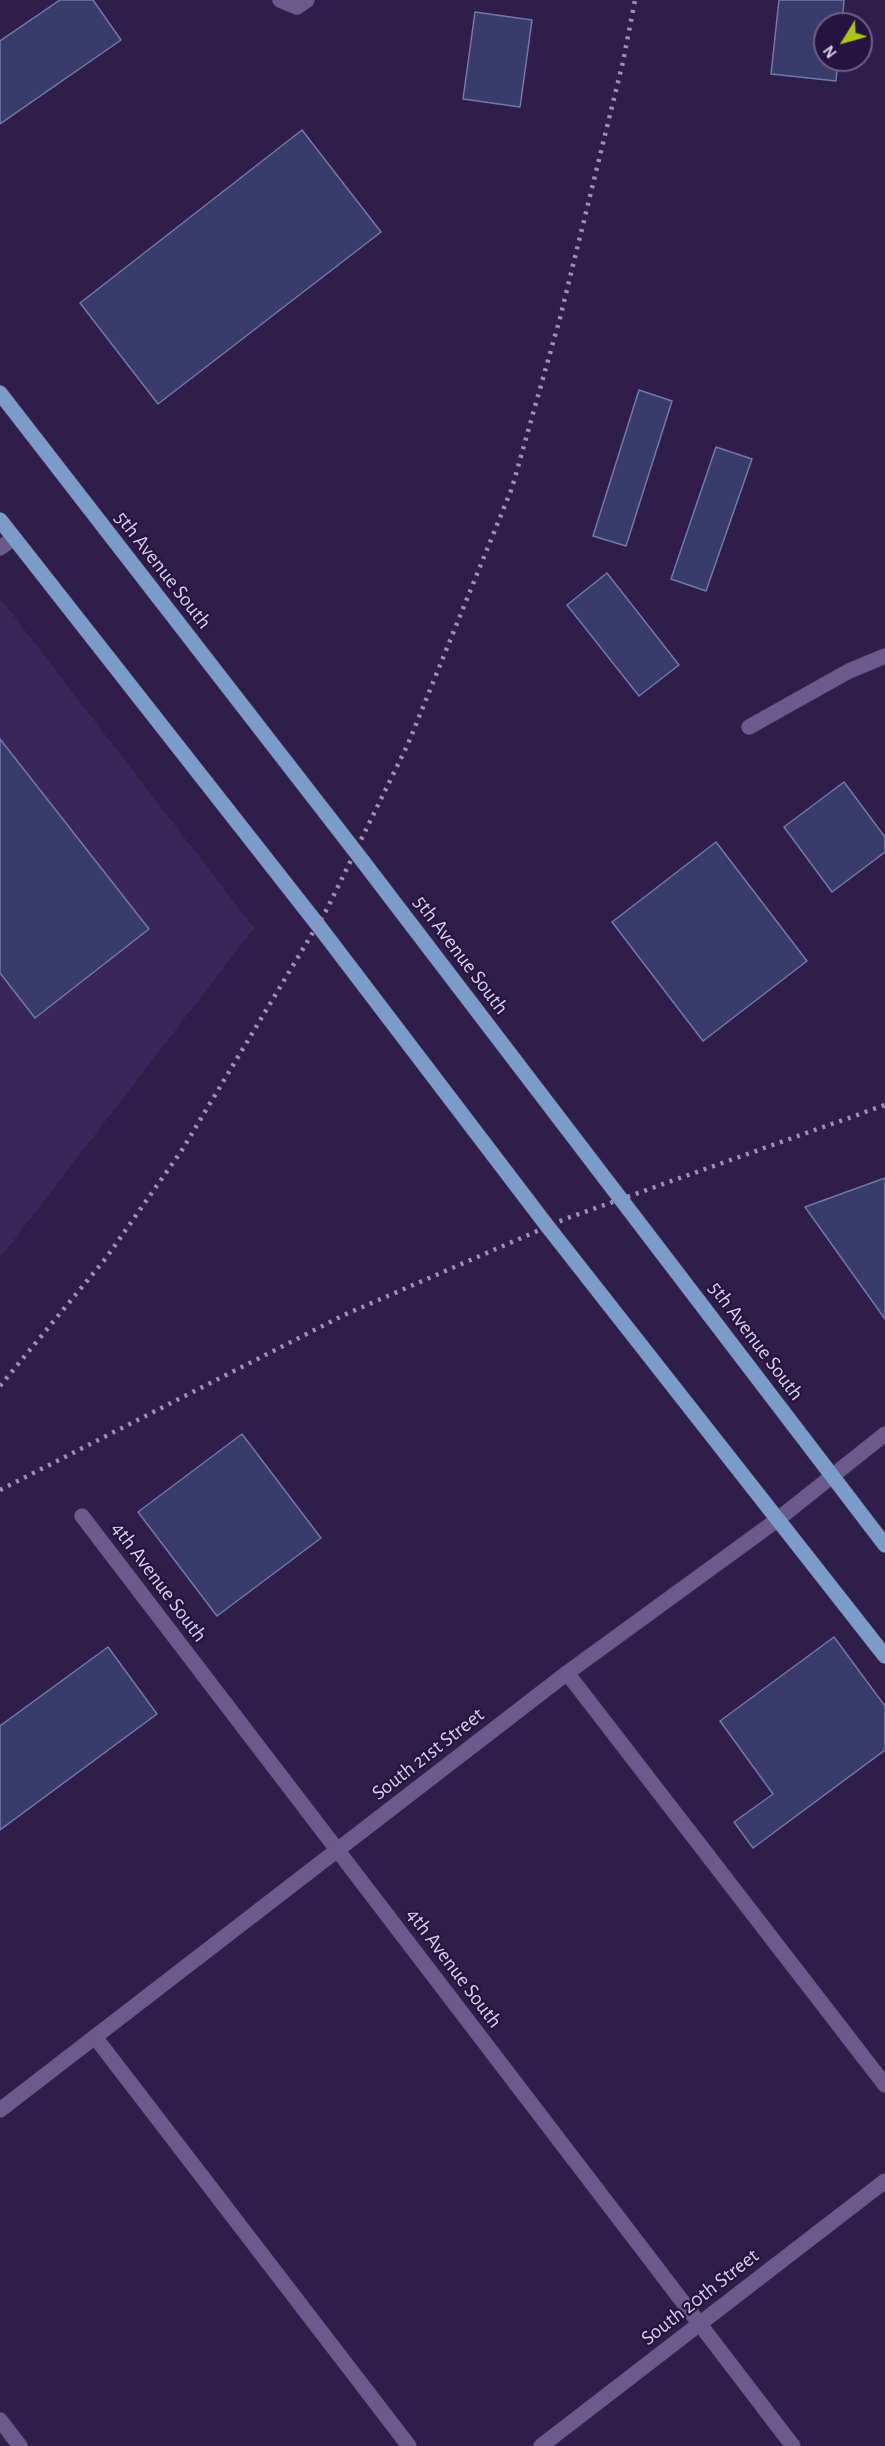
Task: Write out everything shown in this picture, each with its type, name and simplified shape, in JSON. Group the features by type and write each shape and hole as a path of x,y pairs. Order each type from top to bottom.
{"main road":[{"name":"5th Avenue South","path":"0,393 355,851 885,1545"},
{"path":"0,520 318,925 540,1218 885,1656"}],"street":[{"path":"280,0 297,7 307,0"},
{"path":"0,548 14,538"},
{"path":"749,727 849,671 885,656"},
{"name":"South 21st Street","path":"0,2110 567,1673 777,1520 885,1434"},
{"name":"4th Avenue South","path":"82,1516 793,2446"},
{"path":"567,1673 885,2085"},
{"path":"95,2037 409,2446"},
{"name":"South 20th Street","path":"541,2446 885,2181"},
{"path":"0,2420 20,2446"}],"shaded area":[{"path":"0,598 254,928 0,1258"}],"building":[{"path":"60,0 93,0 121,40 0,124 0,41"},
{"path":"779,0 844,0 843,12 813,12 813,72 837,72 836,81 771,74"},
{"path":"475,12 532,20 520,107 463,99"},
{"path":"302,130 381,232 158,404 80,303"},
{"path":"639,390 672,401 626,546 593,536"},
{"path":"716,447 752,459 706,591 671,579"},
{"path":"607,573 679,665 639,696 567,605"},
{"path":"0,739 149,929 35,1018 0,973"},
{"path":"844,782 885,837 885,852 832,892 784,827"},
{"path":"716,842 807,961 703,1041 612,922"},
{"path":"885,1178 885,1319 805,1207"},
{"path":"242,1434 321,1538 217,1616 138,1512"},
{"path":"834,1637 885,1706 885,1750 753,1848 734,1822 773,1794 720,1721"},
{"path":"108,1647 157,1714 0,1830 0,1726"}],"railway":[{"path":"0,1386 106,1258 182,1150 327,909 408,744 512,488 560,318 623,62 635,0"},
{"path":"0,1490 344,1315 565,1219 885,1105"}]}
